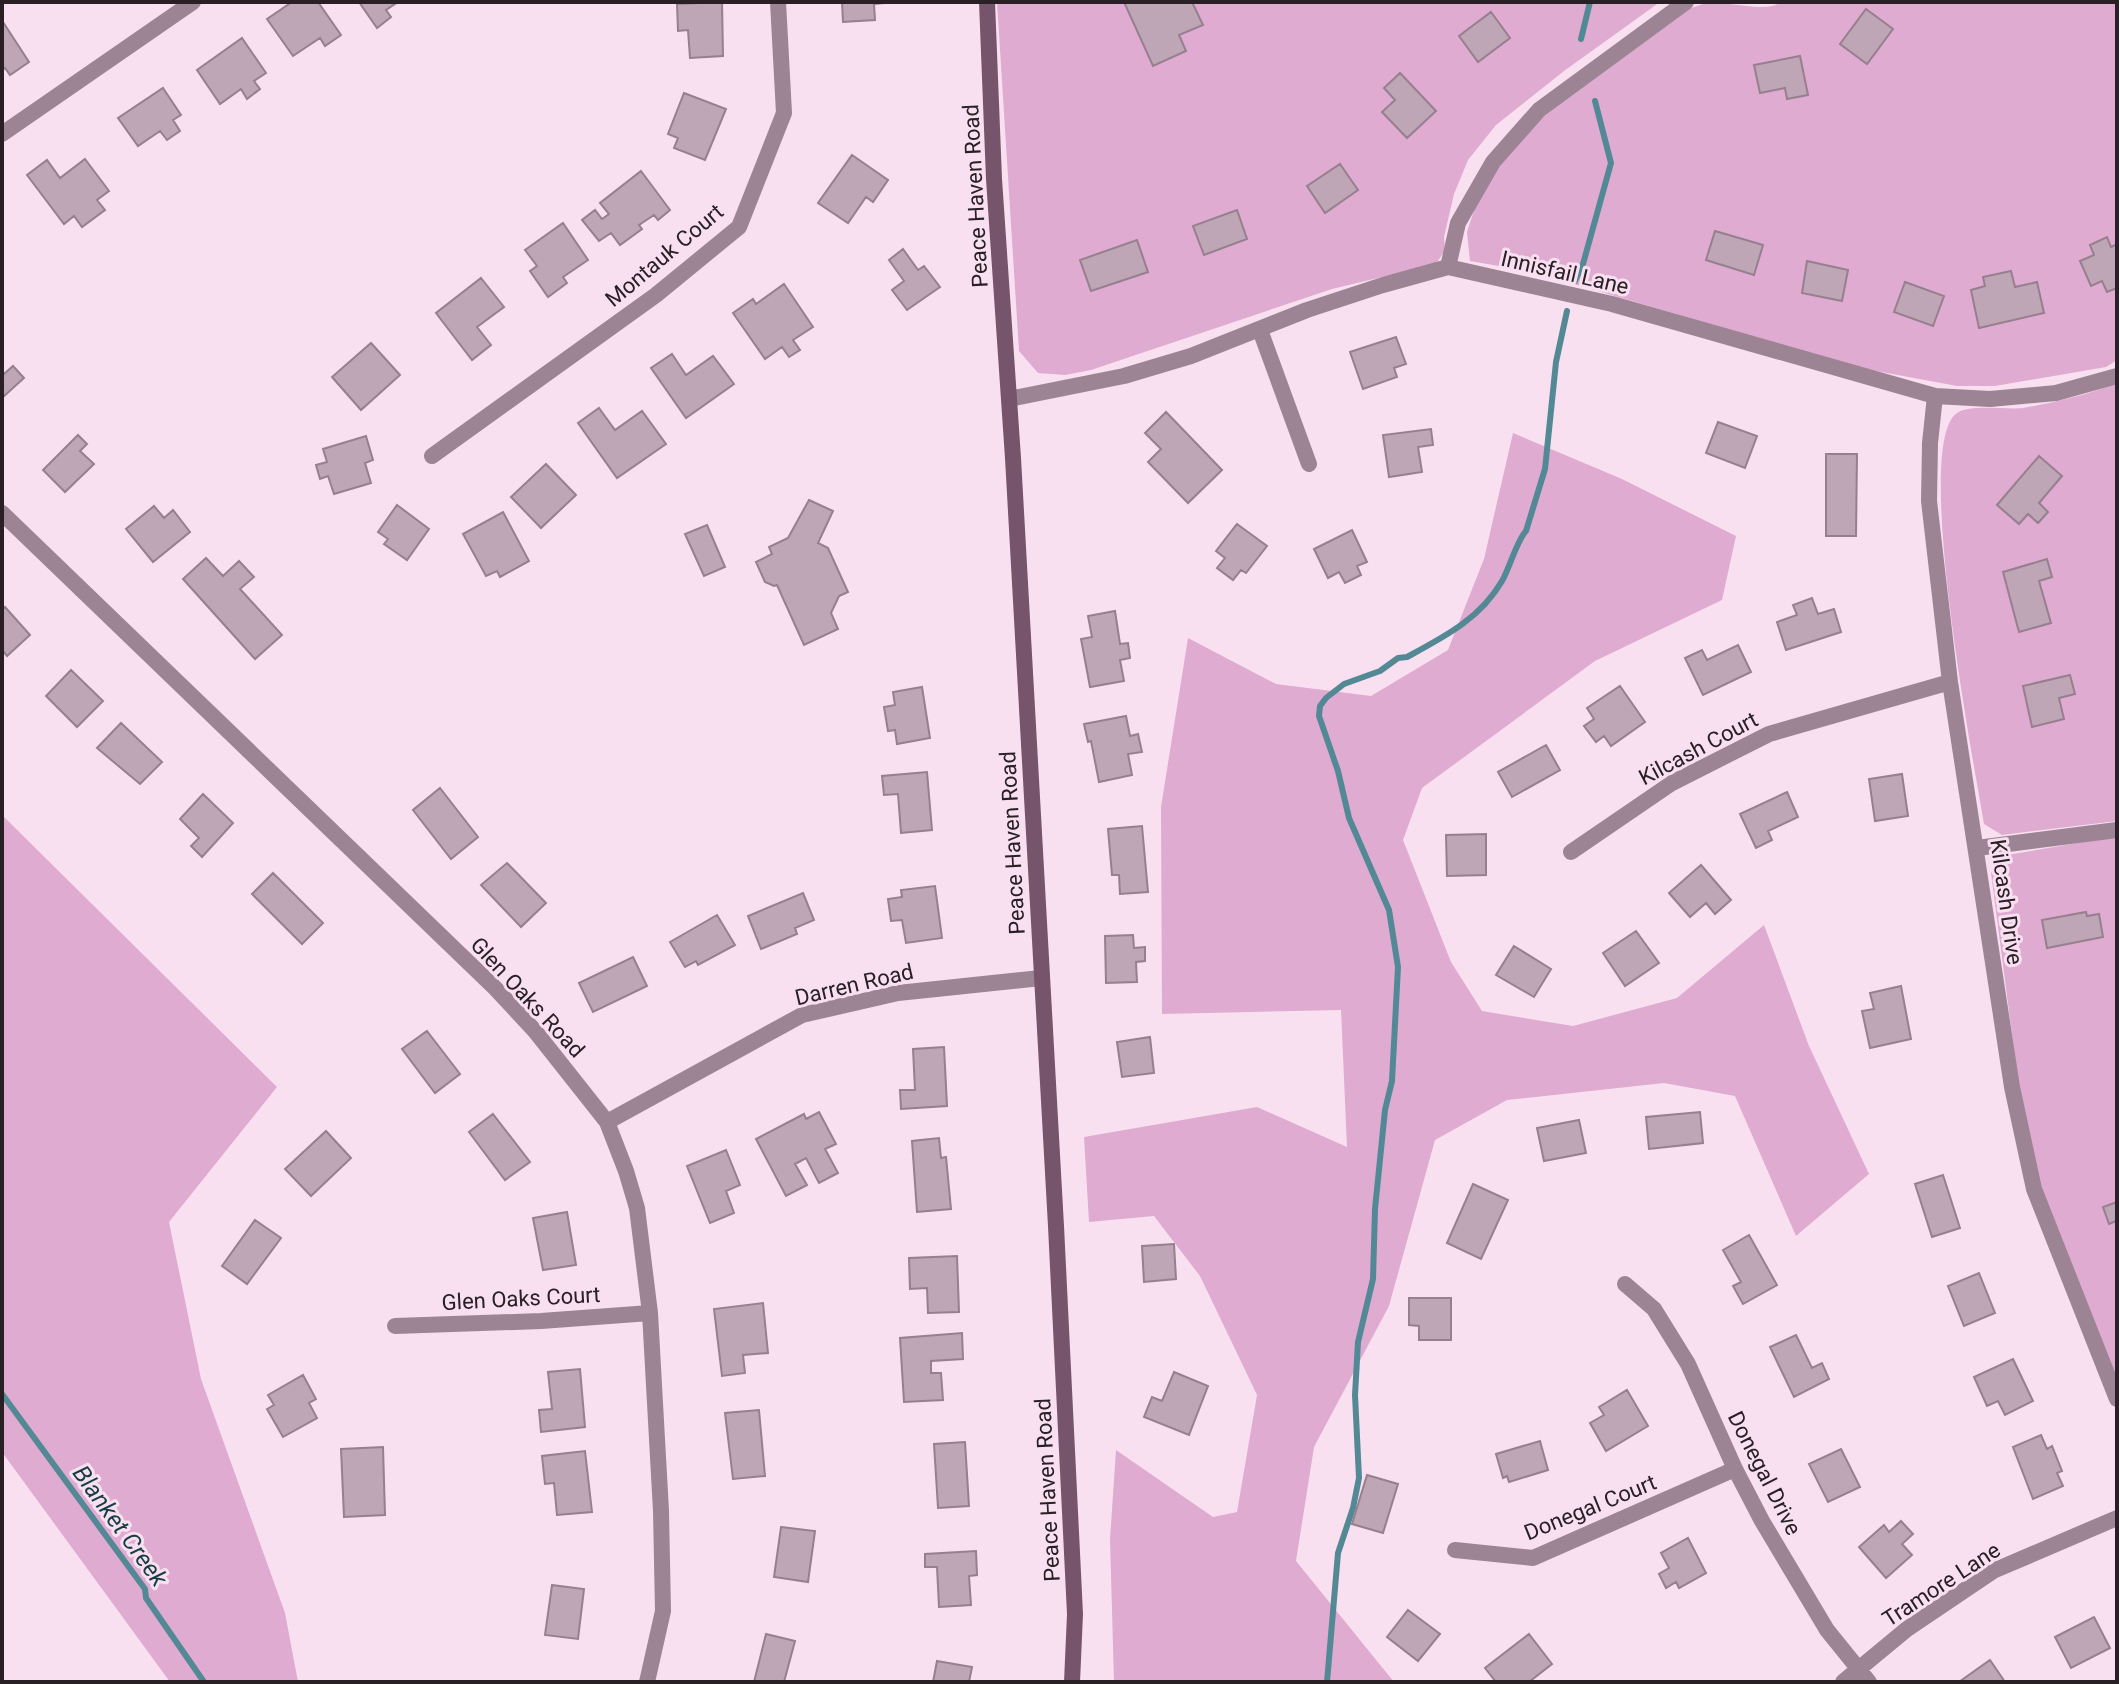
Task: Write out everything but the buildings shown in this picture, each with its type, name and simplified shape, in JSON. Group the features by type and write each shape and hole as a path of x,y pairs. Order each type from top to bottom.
{"main road":[{"name":"Peace Haven Road","path":"987,2 994,179 1056,1226 1075,1614 1072,1682"}],"street":[{"path":"2,134 193,2"},
{"name":"Montauk Court","path":"432,456 656,295 739,227 784,113 778,2"},
{"path":"1448,267 1458,223 1493,162 1539,110 1686,2"},
{"name":"Innisfail Lane","path":"1009,399 1124,376 1191,356 1307,310 1448,267 1612,304 1935,396 1990,399 2056,393 2117,376"},
{"path":"1260,330 1309,464"},
{"name":"Kilcash Drive","path":"1935,396 1929,501 1950,682 2012,1087 2034,1189 2117,1399"},
{"name":"Glen Oaks Road","path":"2,513 495,988 535,1031 607,1122 637,1208 650,1313 663,1611 647,1682"},
{"name":"Kilcash Court","path":"1571,852 1672,783 1769,734 1950,682"},
{"path":"1977,848 2117,830"},
{"name":"Darren Road","path":"607,1122 802,1015 898,993 1041,978"},
{"name":"Donegal Drive","path":"1625,1284 1654,1309 1688,1364 1762,1521 1827,1630 1863,1676"},
{"name":"Glen Oaks Court","path":"395,1326 541,1321 650,1313"},
{"name":"Donegal Court","path":"1455,1550 1533,1558 1735,1469"},
{"name":"Tramore Lane","path":"1843,1682 1863,1676 1907,1629 1993,1571 2117,1518"}],"shaded area":[{"path":"997,2 1660,2 1496,125 1468,160 1454,194 1444,237 1445,250 1436,264 1332,289 1091,370 1065,375 1038,373 1019,351"},
{"path":"1709,2 1767,7 1781,2 2117,2 2117,360 2106,367 1995,386 1957,386 1860,368 1533,272 1470,261 1467,232 1478,198 1494,170 1527,129 1691,8"},
{"path":"2117,382 2117,821 2002,835 1984,824 1959,675 1943,540 1941,481 1945,437 1957,413 1963,410 2033,406 2085,394"},
{"path":"1513,433 1622,479 1736,536 1722,600 1595,661 1422,788 1403,840 1451,962 1482,1011 1573,1026 1677,998 1764,925 1809,1046 1869,1174 1796,1236 1735,1096 1664,1083 1507,1100 1435,1140 1389,1306 1314,1447 1296,1561 1394,1682 1114,1682 1110,1539 1116,1450 1213,1517 1237,1512 1257,1395 1200,1276 1154,1216 1089,1222 1084,1137 1257,1107 1347,1147 1341,1010 1162,1014 1161,807 1188,638 1276,684 1371,696 1448,650 1484,559"},
{"path":"2,815 277,1087 169,1222 201,1379 285,1613 298,1682 170,1682 2,1452"},
{"path":"2117,838 2117,1384 2043,1196 2021,1103 1991,873 2001,856"}],"waterway":[{"path":"1581,39 1590,2"},
{"path":"1575,281 1583,264 1611,163 1595,101"},
{"path":"1327,1682 1338,1553 1359,1478 1355,1395 1358,1342 1373,1279 1375,1209 1385,1110 1392,1081 1398,967 1389,910 1349,818 1338,771 1319,716 1320,706 1344,684 1380,671 1398,658 1407,657 1460,626 1483,606 1502,581 1526,531 1545,469 1556,362 1567,311"},
{"name":"Blanket Creek","path":"2,1394 145,1589 146,1598 204,1682"}]}
